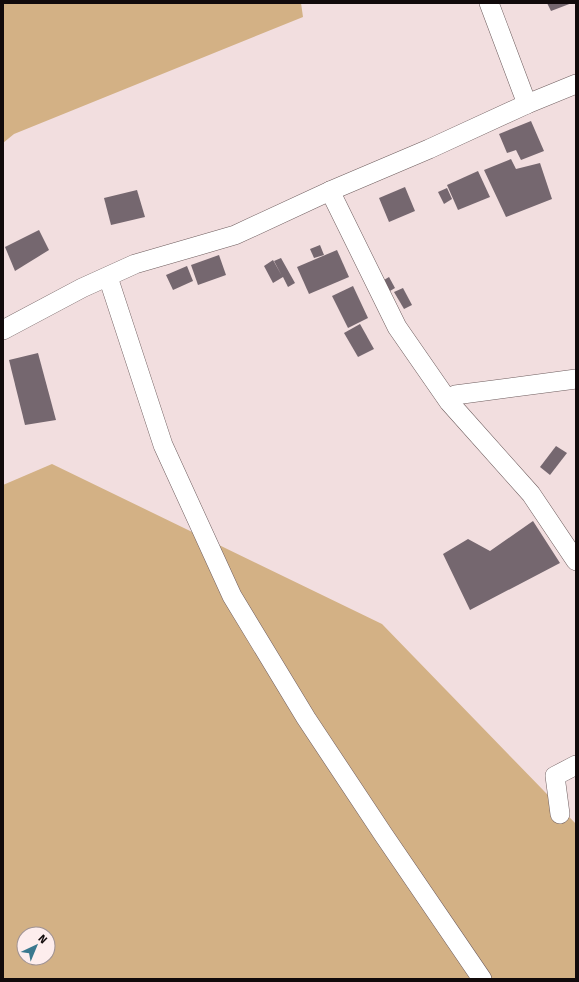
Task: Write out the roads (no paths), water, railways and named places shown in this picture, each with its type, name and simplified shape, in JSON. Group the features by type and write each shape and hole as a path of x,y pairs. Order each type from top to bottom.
{"street":[{"path":"489,3 527,104"},
{"path":"3,330 82,288 135,264 235,235 330,191 429,149 527,104 576,84"},
{"path":"330,191 397,327 449,402 531,494 576,562"},
{"path":"108,276 163,445 232,596 310,724 482,979"},
{"path":"455,395 576,379"},
{"path":"560,814 555,776 576,765"}]}
